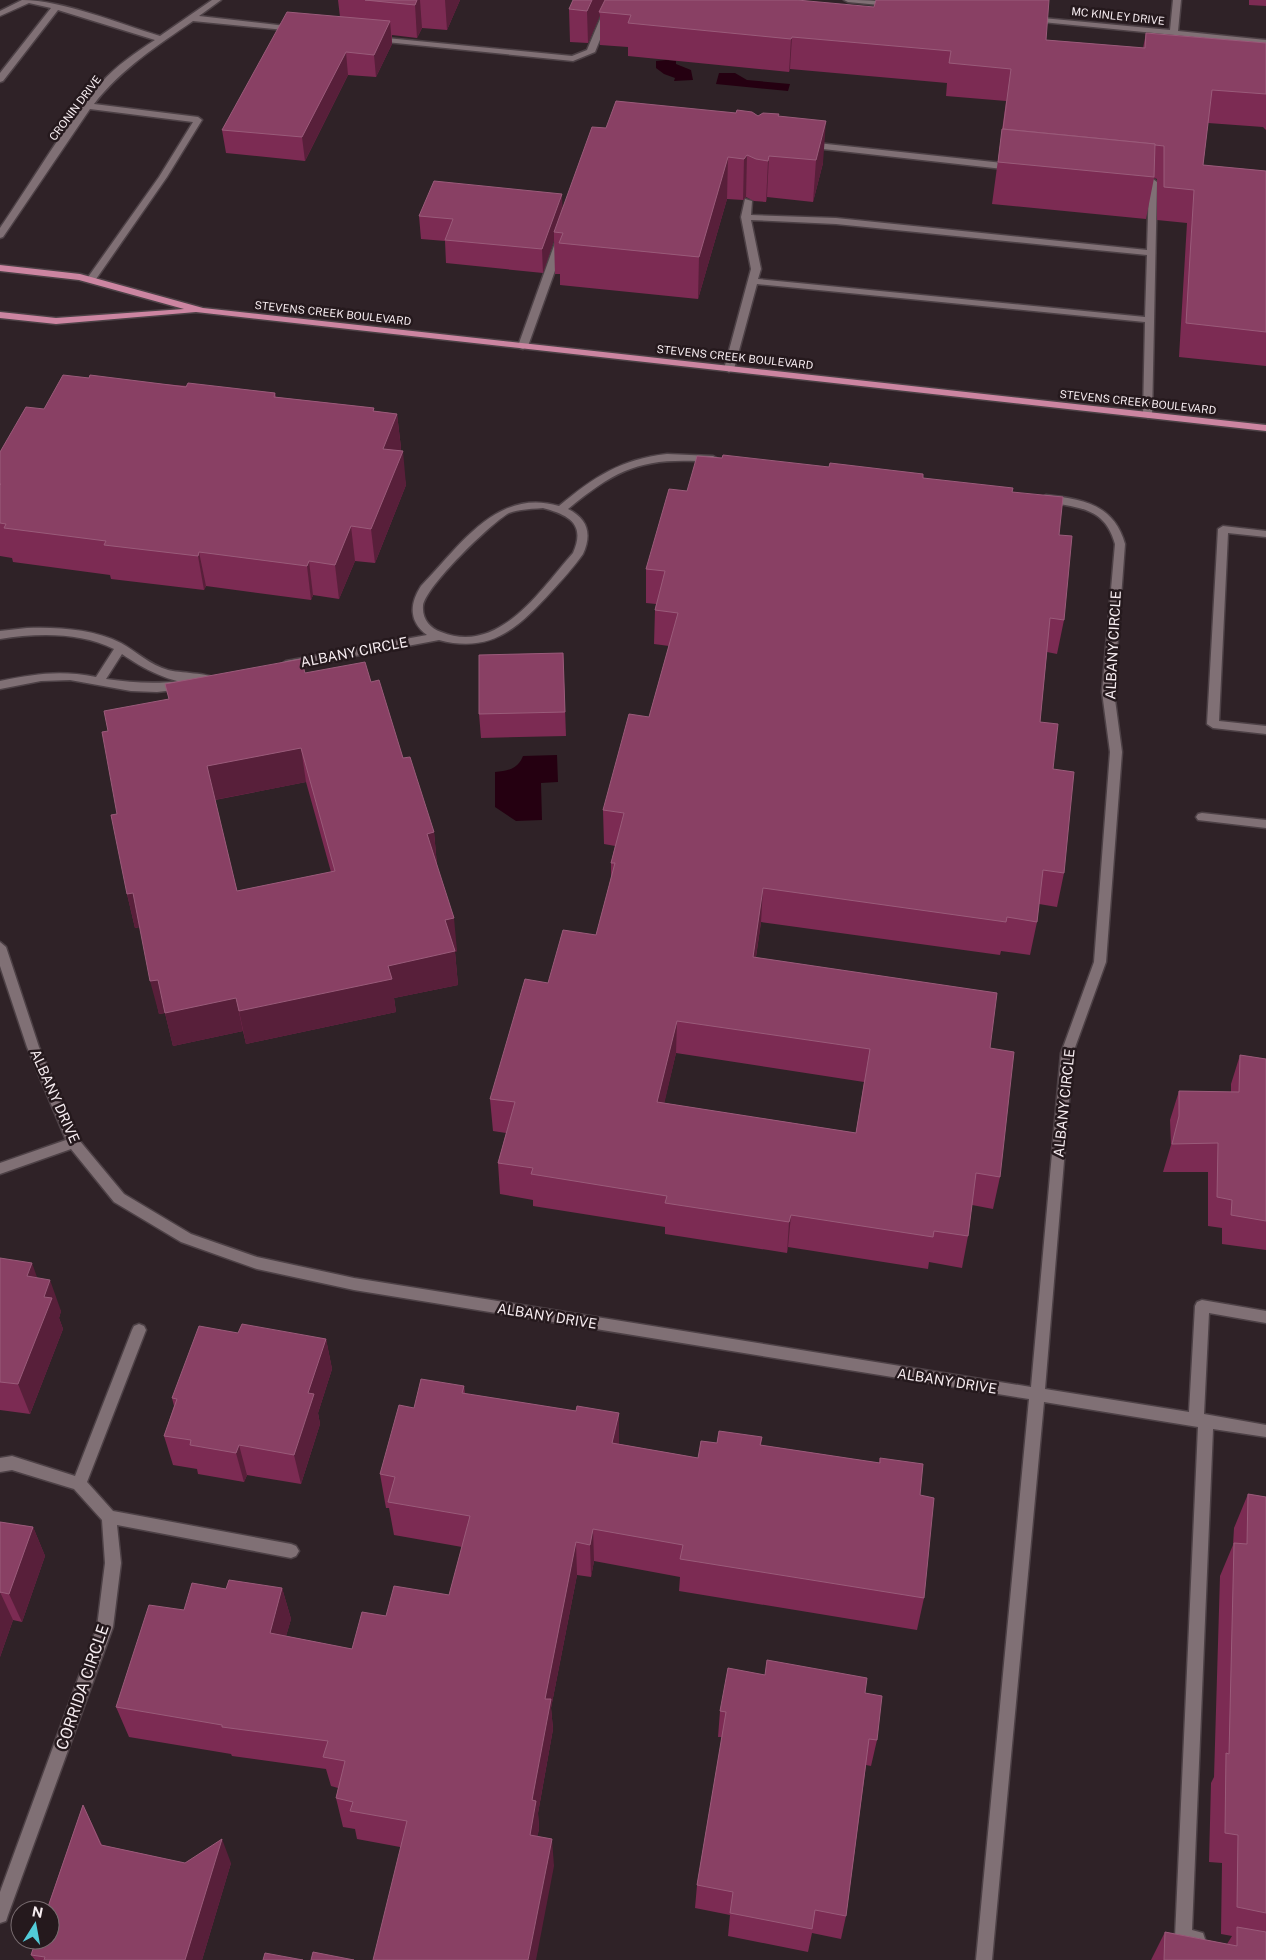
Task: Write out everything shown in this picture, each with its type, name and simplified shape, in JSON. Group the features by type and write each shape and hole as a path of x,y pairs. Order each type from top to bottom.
{"main road":[{"name":"STEVENS CREEK BOULEVARD","path":"0,268 91,280 202,311 1266,428"},
{"name":"STEVENS CREEK BOULEVARD","path":"0,315 56,321 202,311"}],"street":[{"path":"0,14 27,0 161,38"},
{"name":"CRONIN DRIVE","path":"0,235 105,84 161,38 217,0"},
{"path":"365,38 573,59 591,52 612,0"},
{"path":"848,0 899,5"},
{"path":"1174,33 1177,0"},
{"path":"0,79 56,8"},
{"path":"190,18 300,30"},
{"name":"MC KINLEY DRIVE","path":"1025,18 1266,42"},
{"path":"88,106 198,120 163,177 91,280"},
{"path":"799,144 1025,169"},
{"path":"1133,180 1153,182 1148,415"},
{"path":"729,369 756,269 746,217 748,201"},
{"path":"746,217 836,221 1151,253"},
{"path":"523,346 564,230"},
{"path":"753,281 1150,320"},
{"path":"562,509 600,479 624,465 646,459 672,456 723,460"},
{"name":"ALBANY CIRCLE","path":"984,1960 1067,1053 1100,962 1116,752 1108,692 1120,544 1119,534 1113,524 1101,513 1086,505 1068,500 1038,497"},
{"name":"ALBANY CIRCLE","path":"524,506 562,509 576,518 584,529 585,542 578,554 512,624 498,634 479,640 458,640 439,636 424,627 417,614 417,601 425,588 492,520 506,511 524,506"},
{"path":"1266,534 1224,529 1213,724 1266,730"},
{"path":"0,635 57,632 87,636 120,648 152,668 170,675 190,679 210,679"},
{"name":"ALBANY CIRCLE","path":"271,668 439,636"},
{"path":"100,680 120,648"},
{"path":"0,685 41,677 70,676 131,687 157,688 186,685 224,676"},
{"path":"1202,817 1266,824"},
{"name":"ALBANY DRIVE","path":"0,947 33,1048 74,1143 119,1198 186,1238 257,1263 354,1284 1037,1396 1266,1431"},
{"path":"0,1169 74,1143"},
{"path":"1211,1942 1183,1936 1201,1421 1202,1306 1266,1317"},
{"path":"79,1484 139,1330"},
{"path":"0,1465 12,1463 79,1484 109,1517 291,1551"},
{"name":"CORRIDA CIRCLE","path":"0,1915 105,1627 113,1562 109,1517"}],"shaded area":[{"path":"656,61 676,61 676,64 691,70 693,80 674,81 675,78 664,74 656,68"},
{"path":"719,73 735,73 747,80 790,84 788,91 716,84"},
{"path":"557,755 558,782 541,783 542,820 516,821 495,807 495,772 512,769 523,756"}],"building":[{"path":"365,0 417,0 415,5"},
{"path":"573,0 592,0 587,11 569,9"},
{"path":"605,0 797,0 874,7 876,0 1049,0 1046,40 1145,48 1146,33 1266,43 1266,94 1212,90 1203,165 1266,171 1266,332 1186,323 1194,190 1164,187 1164,146 1003,129 1011,69 949,63 951,51 792,37 791,39 628,23 631,15 599,12"},
{"path":"287,12 390,21 374,55 346,52 302,137 222,130"},
{"path":"616,101 736,113 737,110 752,112 758,116 763,113 779,114 778,116 826,121 816,160 769,156 768,161 747,155 744,159 728,157 699,257 559,243 563,233 554,232 592,127 606,128"},
{"path":"1002,129 1155,144 1154,177 998,162"},
{"path":"434,181 562,194 542,249 445,240 453,219 419,216"},
{"path":"63,375 89,378 90,375 186,387 188,383 275,393 274,397 374,408 373,411 397,414 383,449 403,451 371,529 351,526 335,565 309,561 307,566 199,552 198,556 104,545 106,541 4,528 6,524 0,523 0,452 26,407 44,409"},
{"path":"723,455 829,467 830,463 923,474 923,478 1013,488 1012,492 1063,497 1059,535 1072,536 1064,620 1050,618 1040,722 1058,724 1053,769 1074,772 1064,873 1043,870 1037,922 1007,917 1006,922 763,888 753,957 997,993 990,1048 1014,1052 1000,1177 976,1173 968,1236 934,1231 933,1237 791,1215 789,1222 665,1203 667,1196 531,1174 533,1168 498,1163 515,1102 490,1099 525,979 548,983 563,930 596,935 615,863 611,863 624,813 603,810 629,714 649,717 678,613 655,610 665,571 646,569 669,489 687,491 697,456 722,458","holes":["677,1021 870,1049 856,1133 657,1102"]},
{"path":"563,653 565,712 479,714 479,655"},
{"path":"301,659 305,673 365,662 371,682 379,680 403,758 410,757 434,832 427,834 454,918 445,920 455,951 388,966 392,979 239,1011 236,998 165,1013 158,980 150,981 133,893 127,894 111,815 117,814 102,732 108,731 104,711 169,699 165,684","holes":["301,748 335,871 237,891 207,766"]},
{"path":"1240,1055 1266,1059 1266,1221 1231,1215 1232,1200 1217,1197 1218,1143 1172,1144 1179,1116 1179,1091 1239,1092"},
{"path":"0,1258 32,1263 27,1276 50,1280 44,1297 52,1298 18,1384 0,1382"},
{"path":"242,1324 326,1339 308,1393 314,1394 294,1455 239,1445 236,1453 190,1445 191,1440 164,1436 177,1399 172,1398 199,1326 238,1333"},
{"path":"421,1379 464,1386 462,1393 576,1411 577,1406 619,1413 612,1443 698,1458 701,1441 717,1443 719,1431 762,1437 760,1445 880,1463 880,1458 923,1464 920,1495 934,1498 924,1598 680,1559 683,1545 593,1529 590,1545 576,1542 545,1699 551,1699 532,1800 536,1801 530,1835 552,1839 528,1960 373,1960 407,1821 350,1811 353,1802 336,1798 345,1761 323,1757 328,1741 222,1727 222,1725 116,1707 149,1605 184,1610 192,1583 226,1589 229,1580 282,1588 270,1633 352,1649 362,1612 386,1616 394,1586 449,1595 470,1516 388,1502 395,1477 380,1474 399,1405 414,1408"},
{"path":"1248,1494 1266,1497 1266,1913 1237,1907 1238,1835 1225,1833 1226,1753 1229,1754 1234,1543 1247,1544"},
{"path":"0,1522 33,1527 9,1594 0,1592"},
{"path":"767,1660 867,1678 865,1693 882,1696 877,1740 869,1739 846,1916 815,1910 812,1929 730,1913 733,1892 697,1885 726,1712 720,1711 728,1668 765,1675"},
{"path":"83,1805 101,1845 185,1863 222,1839 185,1960 44,1960 45,1957 31,1955 33,1950 60,1950 60,1900 50,1900"},
{"path":"1237,1927 1266,1932 1266,1960 1164,1960 1165,1932 1237,1946"},
{"path":"313,1952 354,1960 311,1960"},
{"path":"265,1953 303,1960 263,1960"}]}
